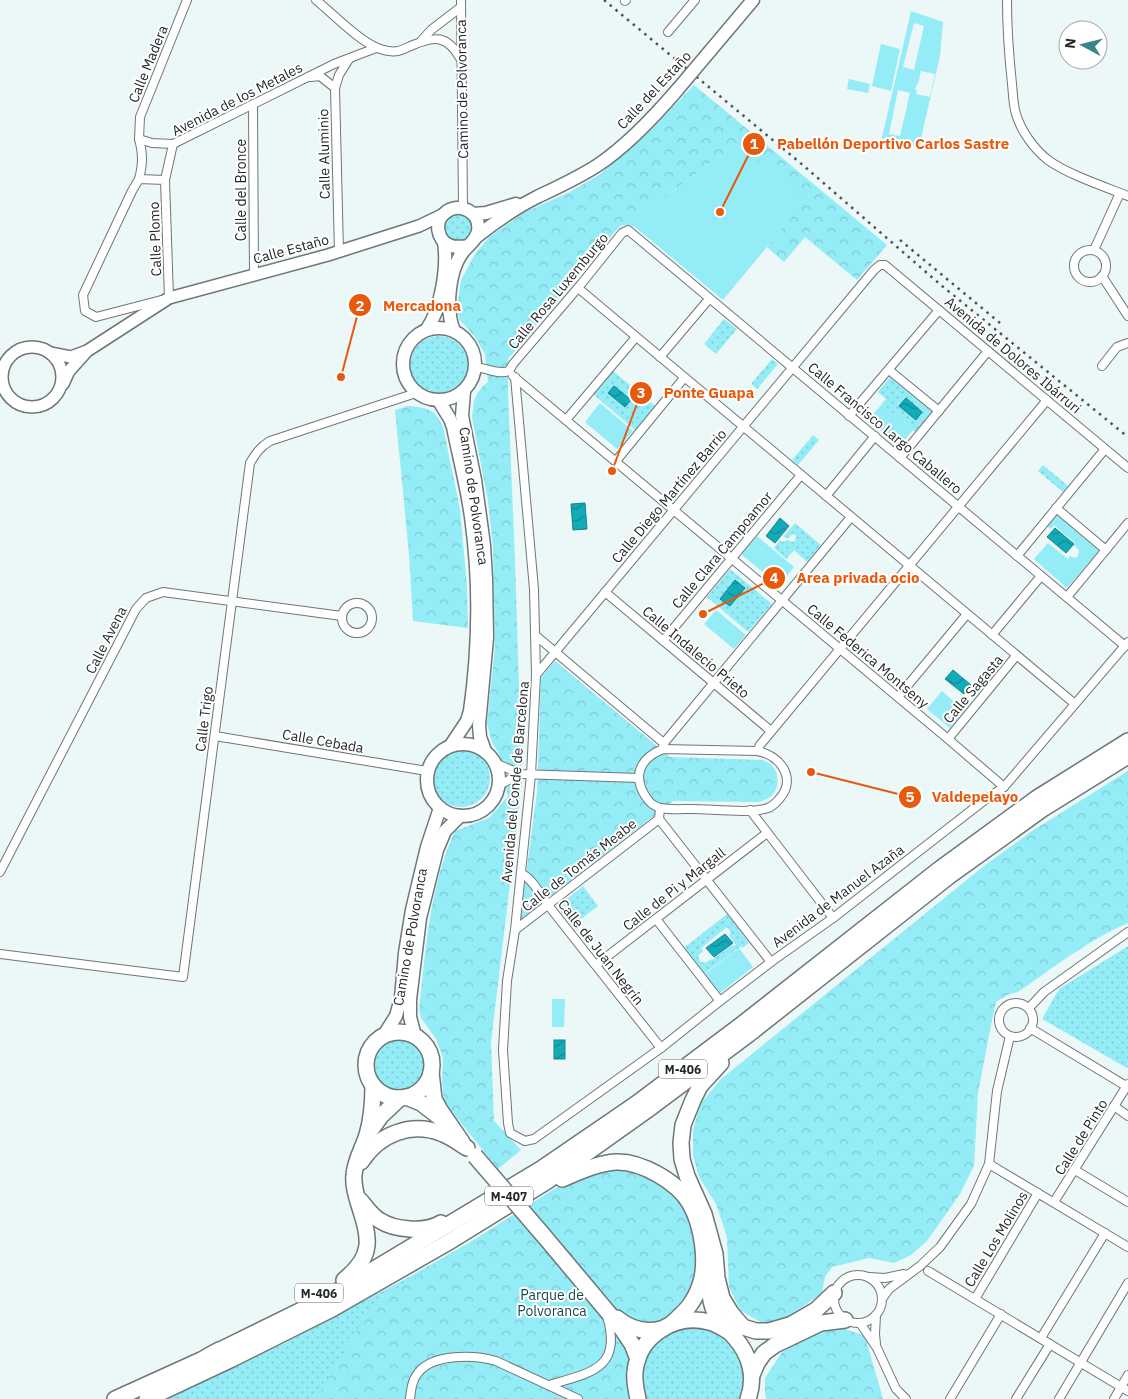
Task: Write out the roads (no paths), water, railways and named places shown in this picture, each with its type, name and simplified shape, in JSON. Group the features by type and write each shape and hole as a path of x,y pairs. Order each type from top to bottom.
{"highway":[{"name":"M-406","path":"115,1399 326,1298 541,1169 636,1104 741,1025 941,868 1036,798 1128,741"},
{"name":"M-406","path":"147,1399 332,1309 447,1243 549,1180 749,1034 948,877 1044,808 1128,756"},
{"path":"373,1085 368,1077 366,1067 370,1049 376,1041 394,1032 405,1032 415,1036"},
{"name":"M-406","path":"749,1034 700,1086 683,1125 682,1159 687,1176 704,1214 716,1254 717,1278 722,1298 731,1313 743,1327 756,1331 769,1331 793,1324"},
{"name":"M-407","path":"415,1036 423,1042 429,1051 432,1061 431,1072 434,1099 450,1126 544,1236 632,1344 638,1359"},
{"path":"403,1098 415,1094 422,1088 428,1081 431,1072"},
{"name":"M-406","path":"210,1355 345,1280 360,1264 367,1246 366,1226 356,1193 354,1173 358,1155 367,1135 373,1109 373,1085"},
{"name":"M-407","path":"373,1085 380,1092 390,1097 421,1103 450,1126"},
{"name":"M-406","path":"367,1135 381,1116 403,1098"},
{"path":"354,1173 366,1154 378,1142 392,1133 410,1128 429,1129 444,1134 471,1152"},
{"name":"M-406","path":"447,1243 474,1232 560,1179 577,1172 617,1162 640,1166 656,1173 680,1191 690,1203 701,1232 703,1247 701,1284 686,1312 666,1327"},
{"name":"M-406","path":"356,1193 369,1212 379,1221 391,1226 421,1229 437,1226 471,1205 541,1169"},
{"name":"M-406","path":"709,1230 711,1252 708,1290 712,1308 718,1319 730,1333"},
{"path":"730,1333 748,1340 762,1339 816,1310 834,1293"},
{"name":"M-407","path":"601,1306 623,1323 645,1331 690,1320 710,1322 730,1333"},
{"path":"750,1396 752,1375 764,1353 774,1346 821,1323 845,1320"},
{"path":"638,1399 634,1383 638,1359 647,1342 666,1327"},
{"path":"730,1333 743,1347 752,1375"}],"main road":[{"name":"Calle del Estaño","path":"468,211 494,211 535,198 564,185 598,165 621,147 649,120 678,89 753,0"},
{"name":"Calle del Estaño","path":"472,242 509,214 535,198"},
{"path":"427,329 437,310 446,261 439,222 442,215 453,208 468,211 478,224 472,242 456,262 448,310 454,331"},
{"name":"Calle Estaño","path":"50,353 71,357 87,351 169,298 339,252 420,226 442,215"},
{"path":"420,226 442,238 450,246 456,247 472,242"},
{"path":"439,328 454,331 463,336 472,350 475,367 474,376 464,391 448,400 427,399 416,393 408,384 403,374 402,362 405,351 410,341 427,329 439,328"},
{"path":"32,347 50,353 62,370 62,380 60,390 47,404 29,408 12,400 3,391 2,376 4,363 14,354 22,349 32,347"},
{"name":"Calle Estaño","path":"60,390 69,371 87,351"},
{"name":"Camino de Polvoranca","path":"464,391 462,416 475,480 484,545 486,579 487,638 479,724 480,737 485,751"},
{"name":"Camino de Polvoranca","path":"439,401 453,427 471,516 476,579 477,634 470,705 467,721 451,745"},
{"path":"463,743 474,745 485,751 495,763 499,774 499,785 496,795 490,804 481,811 471,815 460,816 440,808 428,791 426,781 431,762 437,754 451,745 463,743"},
{"name":"Camino de Polvoranca","path":"384,1036 396,1016 401,998 405,953 412,910 427,847 440,808"},
{"name":"Camino de Polvoranca","path":"415,1036 410,1017 410,999 422,908 437,850 445,831 460,816"}],"street":[{"name":"Calle Madera","path":"138,179 143,156 139,139 140,117 187,0"},
{"path":"316,0 376,48"},
{"path":"668,32 695,0"},
{"path":"1007,0 1008,49 1016,114 1025,134 1038,151 1049,161 1124,194 1094,250"},
{"name":"Avenida de los Metales","path":"421,42 431,30 461,4"},
{"name":"Camino de Polvoranca","path":"461,4 461,60 468,211"},
{"name":"Avenida de los Metales","path":"165,180 173,144 334,64 376,48 400,51 428,39 436,38 447,42 455,48 461,60"},
{"name":"Calle Aluminio","path":"339,252 335,88 339,75 349,59"},
{"path":"308,77 320,76 335,88"},
{"name":"Calle del Bronce","path":"253,105 254,275"},
{"path":"139,139 152,143 173,144"},
{"path":"138,179 165,180"},
{"name":"Calle Estaño","path":"138,179 83,296 85,311 96,317 169,298"},
{"name":"Calle Plomo","path":"165,180 169,298"},
{"name":"Calle Rosa Luxemburgo","path":"512,374 513,364 622,233 628,230"},
{"name":"Calle Francisco Largo Caballero","path":"628,230 1066,597 1126,644"},
{"path":"1094,250 1103,256 1105,272 1097,280 1091,282 1084,281 1075,272 1075,260 1082,252 1094,250"},
{"name":"Avenida de Dolores Ibárruri","path":"880,265 885,265 1128,468"},
{"name":"Calle Diego Martínez Barrio","path":"536,675 792,367 880,265"},
{"path":"1102,276 1128,316"},
{"path":"578,288 1075,704"},
{"path":"660,357 709,299"},
{"path":"849,416 939,310"},
{"path":"566,420 636,337"},
{"path":"1102,366 1117,347 1128,343"},
{"path":"900,458 988,351"},
{"path":"475,367 502,374 512,374"},
{"path":"888,370 939,411"},
{"name":"Calle Federica Montseny","path":"512,374 1004,787"},
{"name":"Avenida del Conde de Barcelona","path":"512,374 534,589 536,675 531,774 515,930 507,982 503,1050 510,1133 525,1141 534,1139"},
{"path":"616,461 684,378"},
{"name":"Calle Trigo","path":"0,954 183,977 250,463 256,452 270,441 416,393"},
{"path":"758,751 760,745 1047,400"},
{"path":"826,496 875,436"},
{"path":"1017,556 1105,449"},
{"name":"Calle Clara Campoamor","path":"663,641 801,475"},
{"path":"1056,508 1106,550"},
{"path":"535,635 663,746 758,751 770,754 780,764 786,776 787,785 781,797 770,807 750,810 660,808 648,801 642,792 638,778 640,768 654,752 663,746 851,517"},
{"path":"1066,597 1128,523"},
{"path":"992,635 1041,576"},
{"name":"Calle Avena","path":"0,872 136,608 146,598 163,592 342,616"},
{"name":"Calle Indalecio Prieto","path":"605,592 771,732"},
{"path":"898,698 967,614"},
{"name":"Avenida de Manuel Azaña","path":"534,1139 661,1048 771,962 833,918 1004,787 1126,644"},
{"name":"Calle Sagasta","path":"948,739 1016,656"},
{"name":"Calle Cebada","path":"215,736 428,771"},
{"path":"495,763 521,774 638,778"},
{"path":"499,785 521,774"},
{"path":"660,808 659,819 771,962"},
{"path":"750,810 833,918"},
{"name":"Calle de Tomás Meabe","path":"515,930 659,819"},
{"name":"Calle de Pi y Margall","path":"596,965 767,833"},
{"name":"Calle de Juan Negrín","path":"521,874 526,875 532,882 661,1048"},
{"path":"656,919 720,1001"},
{"path":"1028,1008 1044,992 1128,932"},
{"path":"1013,1002 1019,1002 1028,1008 1033,1018 1030,1028 1027,1033 1021,1036 1010,1036 1001,1029 999,1024 1000,1012 1013,1002"},
{"path":"1030,1028 1127,1085"},
{"path":"882,1299 889,1289 940,1247 971,1204 989,1164 996,1102 1010,1036"},
{"name":"Calle de Pinto","path":"1054,1202 1076,1170 1127,1085"},
{"path":"1114,1106 1128,1116"},
{"path":"989,1164 1128,1247"},
{"path":"1076,1170 1128,1202"},
{"name":"Calle Los Molinos","path":"975,1299 1038,1193"},
{"path":"1041,1338 1105,1233"},
{"path":"870,1278 900,1276 915,1269"},
{"path":"928,1271 1125,1389"},
{"path":"855,1275 863,1275 870,1278 879,1286 882,1299 880,1310 866,1322 860,1324 845,1320 835,1308 834,1293 837,1286 842,1280 855,1275"},
{"path":"1059,1399 1128,1283"},
{"path":"549,1385 580,1376 603,1364 608,1356 612,1339 601,1306"},
{"path":"950,1399 1001,1314"},
{"path":"876,1315 875,1334 877,1348"},
{"path":"860,1324 877,1348 896,1389 906,1399"},
{"path":"1016,1399 1050,1344"},
{"path":"410,1399 417,1373 425,1366 447,1358 457,1357 486,1358 496,1361 578,1399"},
{"path":"1114,1399 1125,1389 1128,1375"},
{"path":"628,1399 632,1395 634,1383"}],"water":[{"path":"614,386 631,400 625,407 608,393"},
{"path":"906,398 922,412 916,420 899,406"},
{"path":"585,503 587,529 573,530 571,504"},
{"path":"780,518 789,526 775,543 766,536"},
{"path":"1055,528 1074,544 1066,553 1047,537"},
{"path":"735,580 745,588 730,606 720,599"},
{"path":"953,670 971,685 964,694 945,679"},
{"path":"725,934 733,943 714,957 706,948"},
{"path":"554,1040 565,1040 565,1059 554,1059"}],"railway":[{"path":"604,0 804,166 942,286 1128,437"},
{"path":"900,240 1000,323"}],"place":[{"name":"Pabellón Deportivo Carlos Sastre","path":"720,212"},
{"name":"Mercadona","path":"341,377"},
{"name":"Ponte Guapa","path":"612,471"},
{"name":"Area privada ocio","path":"703,614"},
{"name":"Valdepelayo","path":"811,772"}],"park label":[{"name":"Parque de Polvoranca","path":"552,1304"}]}
